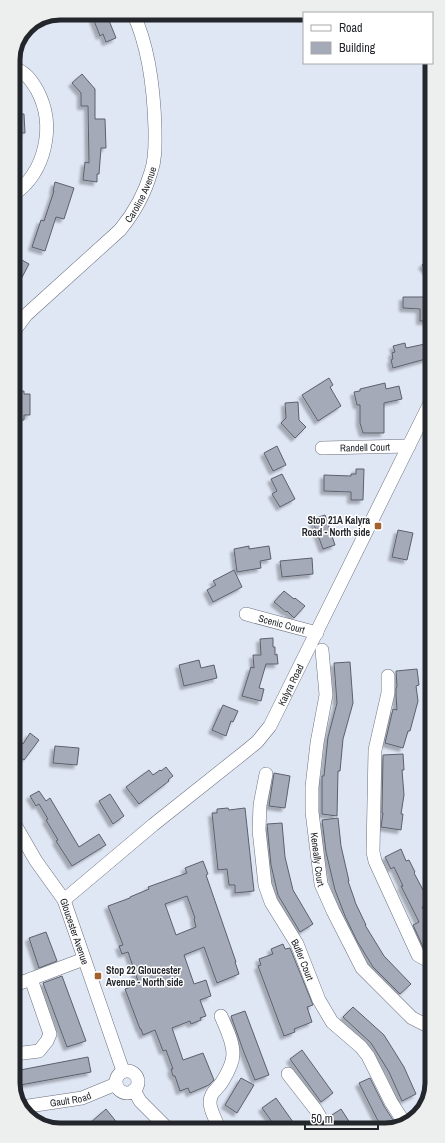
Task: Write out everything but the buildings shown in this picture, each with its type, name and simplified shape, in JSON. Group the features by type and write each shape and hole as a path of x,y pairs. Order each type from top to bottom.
{"street":[{"name":"Caroline Avenue","path":"20,323 26,315 120,230 130,218 144,192 152,170 155,149 154,111 148,56 135,20"},
{"path":"20,70 32,81 41,97 46,115 47,133 39,166 20,188"},
{"name":"Kalyra Road","path":"64,900 153,825 246,751 270,726 425,413"},
{"name":"Randell Court","path":"322,448 409,446"},
{"name":"Scenic Court","path":"246,614 316,633"},
{"name":"Keneally Court","path":"322,650 326,695 317,743 312,787 312,812 322,884 333,911 362,968 412,1018 425,1024"},
{"path":"388,676 388,692 375,750 373,852 375,861 418,955 425,959"},
{"name":"Butler Court","path":"266,774 260,805 260,830 265,885 272,902 297,944 318,1000 332,1022 361,1047 371,1062 391,1102 402,1119"},
{"name":"Gloucester Avenue","path":"20,833 36,861 64,900 123,1071"},
{"path":"20,983 84,959"},
{"path":"20,1053 39,1051 47,1041 50,1034 31,979"},
{"path":"217,1123 210,1104 211,1096 216,1087 221,1084 231,1066 233,1056 232,1046 221,1016"},
{"path":"128,1070 135,1074 138,1078 137,1087 130,1092 123,1092 116,1084 118,1076 123,1071 128,1070"},
{"path":"288,1074 316,1110 324,1123"},
{"name":"Gault Road","path":"28,1106 82,1098 116,1084"},
{"path":"134,1090 140,1101 162,1123"}],"place":[{"name":"Stop 21A Kalyra Road - North side","path":"378,526"},
{"name":"Stop 22 Gloucester Avenue - North side","path":"98,976"}]}
